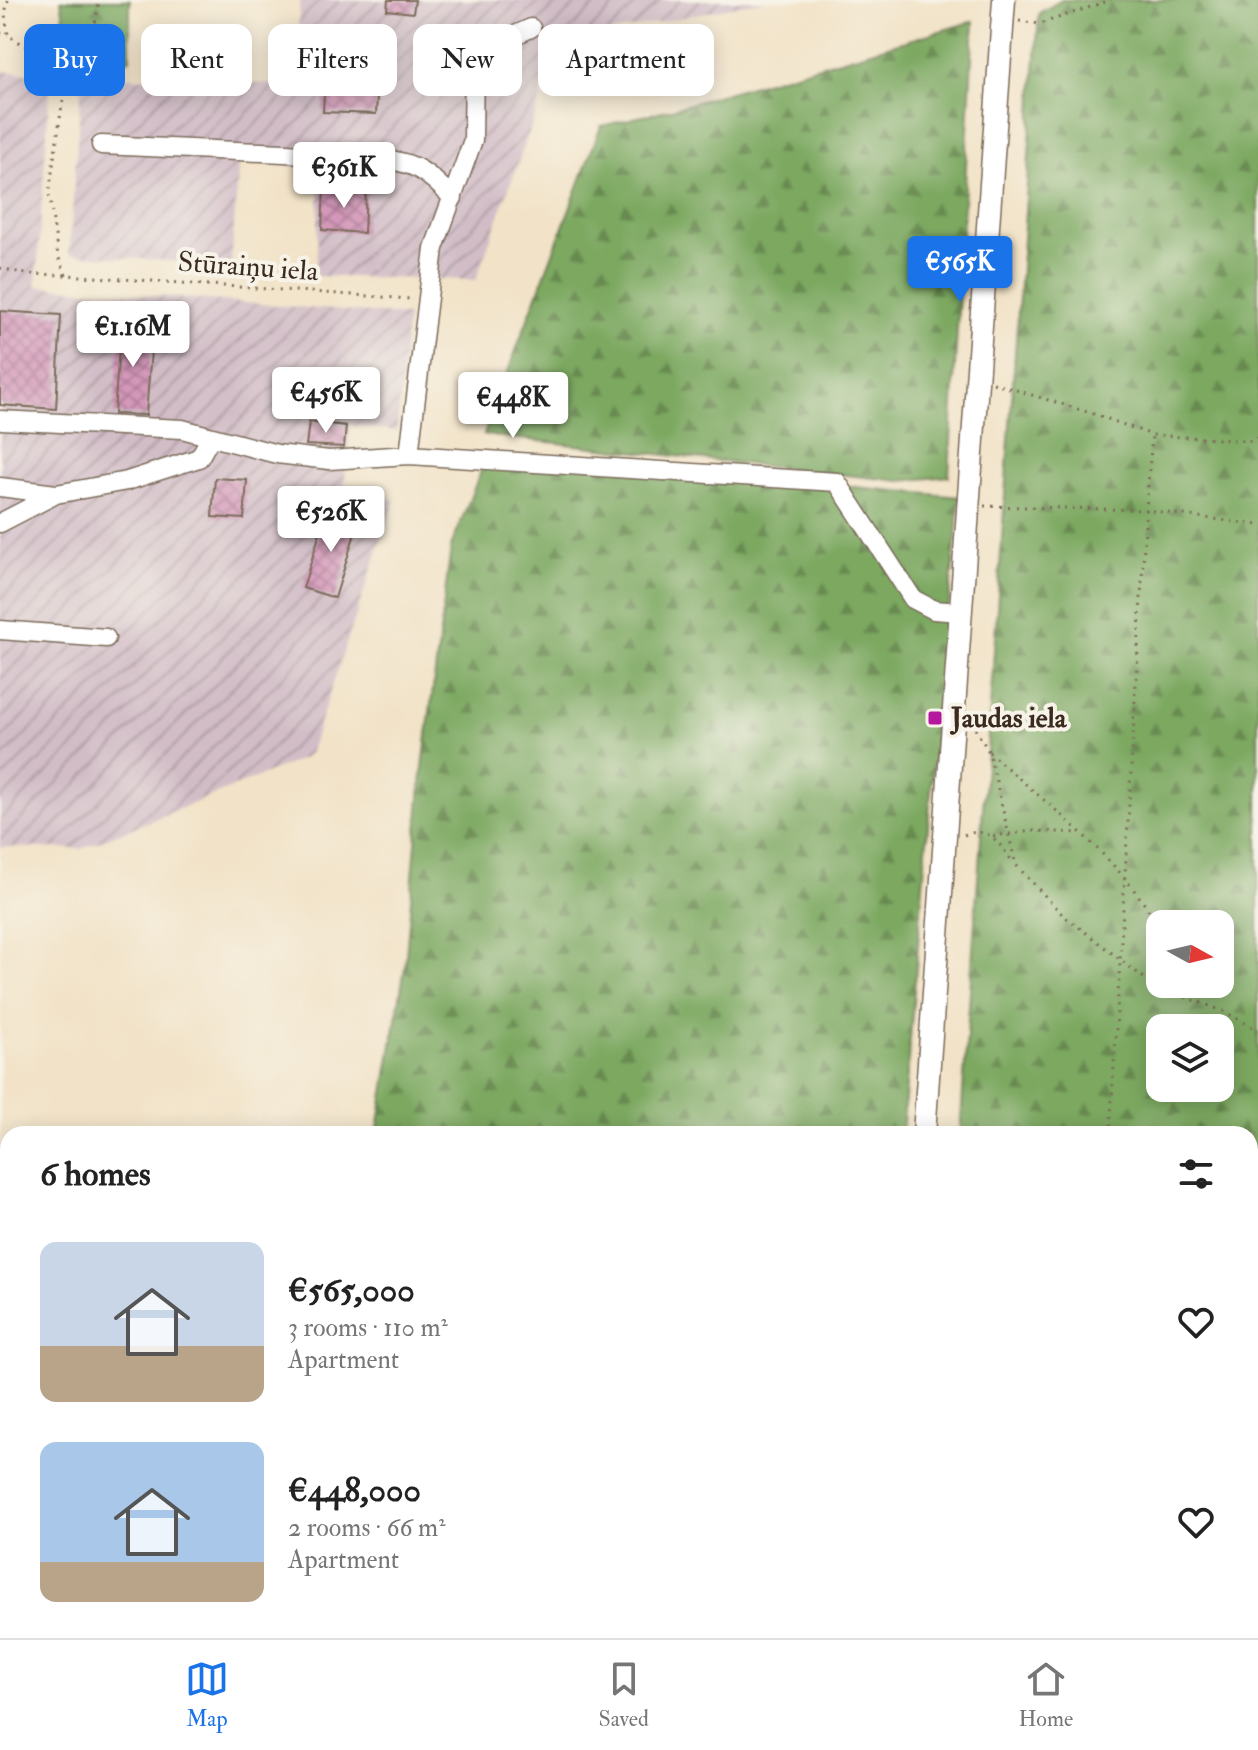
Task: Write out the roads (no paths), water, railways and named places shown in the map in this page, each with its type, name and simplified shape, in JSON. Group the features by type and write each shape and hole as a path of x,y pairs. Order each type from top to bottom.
{"main road":[{"path":"925,1126 1004,10"}],"street":[{"path":"409,455 434,248 473,140 474,57 488,47 531,28"},
{"path":"101,145 374,157 402,161 422,169 453,198"},
{"path":"0,420 182,429 277,454 329,460 409,455 837,482 913,599 934,610 960,612"},
{"path":"0,523 56,494 127,481 199,458 211,437"},
{"path":"0,487 56,494"},
{"path":"0,630 106,638"}],"place":[{"name":"Jaudas iela","path":"935,718"}]}
